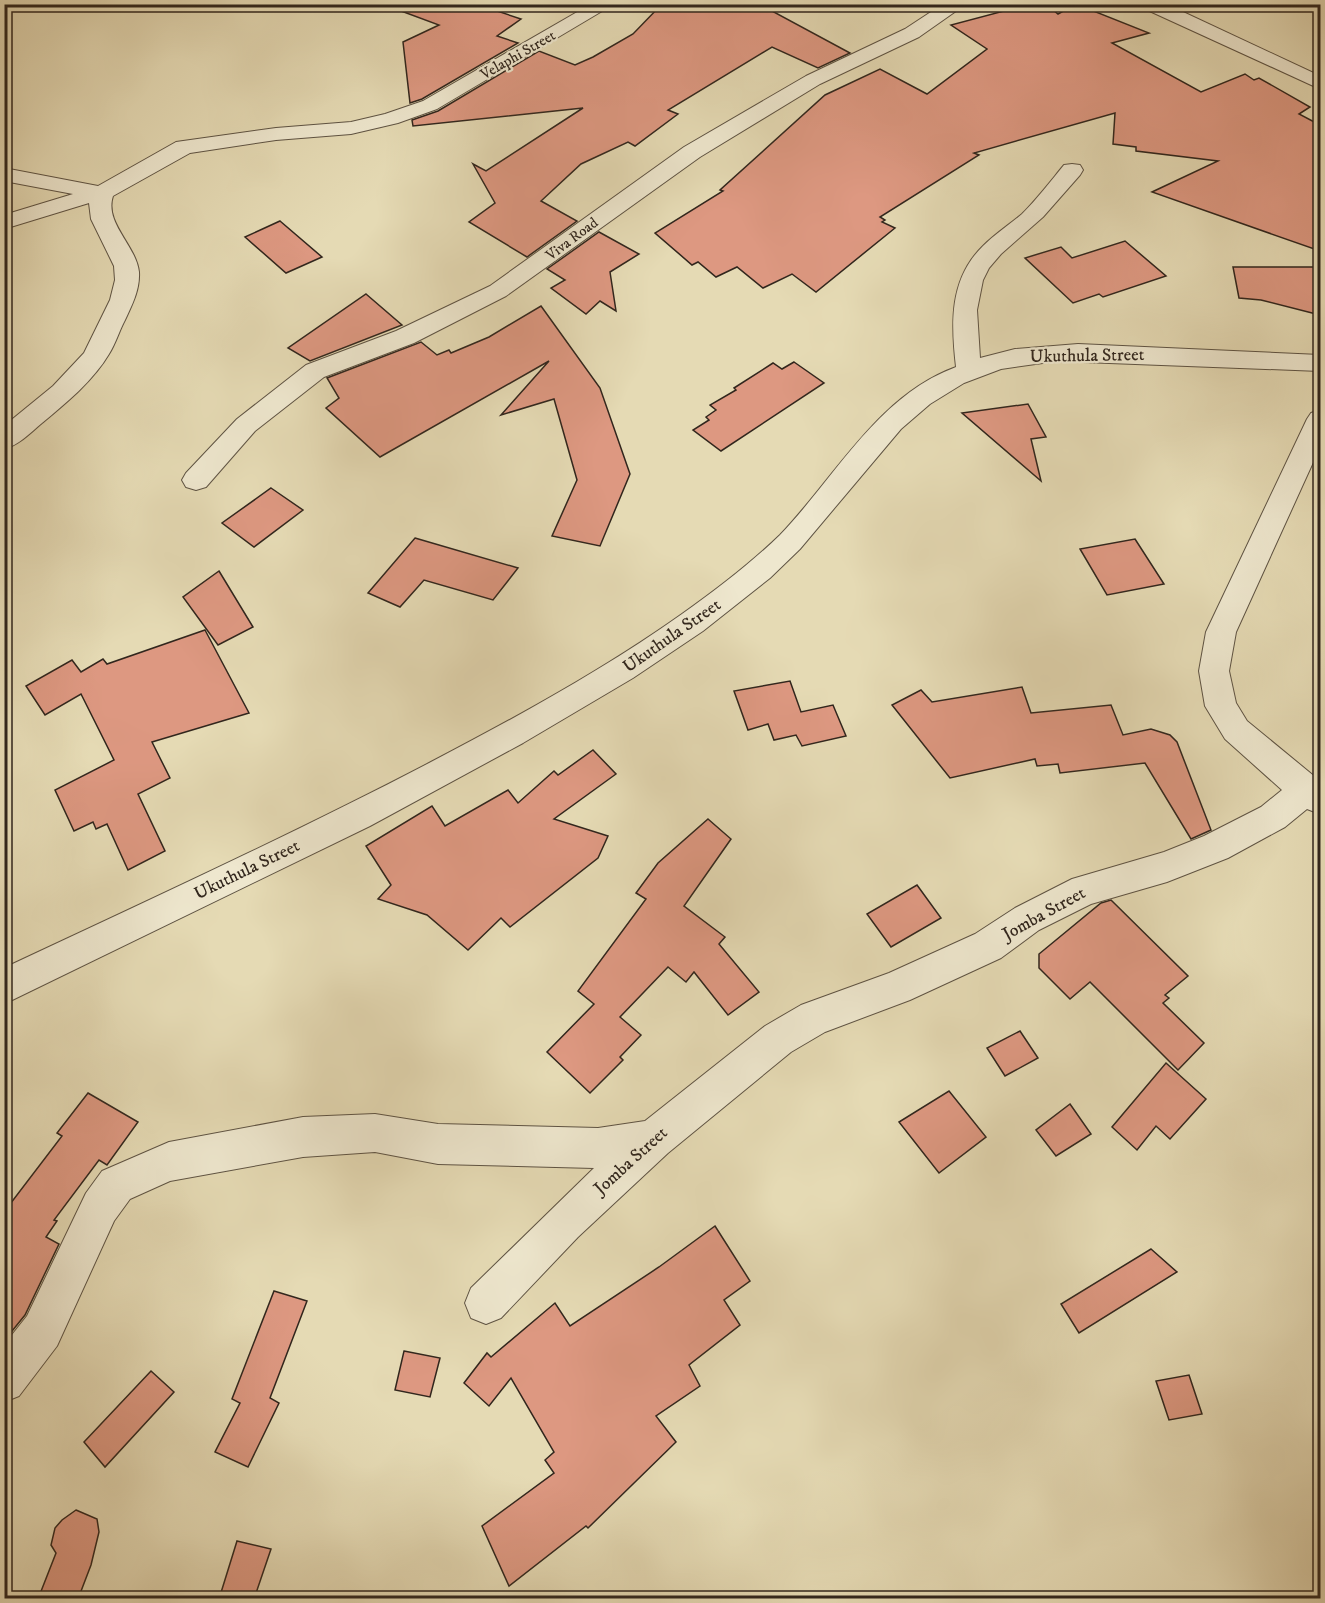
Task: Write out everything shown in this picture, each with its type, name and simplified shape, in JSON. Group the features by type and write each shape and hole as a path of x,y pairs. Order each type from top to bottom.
{"street":[{"name":"Velaphi Street","path":"4,222 103,192 184,147 276,134 351,128 391,119 430,105 605,4"},
{"name":"Viva Road","path":"196,480 246,426 315,371 405,337 498,291 553,254 642,186 692,152 813,80 912,33 957,4"},
{"path":"1150,4 1320,83"},
{"path":"969,372 963,325 975,272 987,254 1032,217 1072,170"},
{"path":"4,174 81,190 103,192 98,201 98,211 116,238 126,267 125,295 94,358 41,410 4,440"},
{"name":"Ukuthula Street","path":"4,987 385,803 579,698 655,651 724,600 795,539 880,431 906,407 936,387 994,362 1065,353 1320,363"},
{"name":"Jomba Street","path":"486,1303 564,1223 654,1139 778,1039 814,1018 851,1002 897,988 988,946 1027,919 1084,890 1167,867 1216,847 1314,795 1266,758 1236,730 1221,706 1214,671 1221,632 1320,419"},
{"path":"4,1381 42,1331 100,1208 116,1185 169,1162 303,1137 375,1133 438,1144 508,1148 598,1148 654,1139"}],"building":[{"path":"394,4 476,4 521,19 497,36 518,43 422,99 410,103 403,42 439,25 393,8"},
{"path":"662,4 759,4 850,53 818,68 772,47 668,110 678,114 635,146 628,142 581,164 541,201 577,221 527,257 469,222 495,203 473,164 486,171 583,108 413,126 412,120 438,111 539,51 575,65 593,57 633,34"},
{"path":"1030,4 1046,4 1058,14 1076,4 1149,33 1112,43 1201,92 1245,74 1254,80 1259,78 1310,107 1299,114 1320,125 1320,251 1152,192 1218,161 1136,151 1136,147 1113,144 1115,113 974,153 979,155 880,217 885,220 882,222 895,228 816,292 792,274 763,288 737,267 716,277 698,262 692,265 655,233 723,191 720,190 825,95 880,69 927,94 987,49 951,25"},
{"path":"280,221 322,257 286,273 245,237"},
{"path":"599,232 639,254 610,272 616,311 600,301 586,314 551,288 565,280 547,269"},
{"path":"1125,241 1166,276 1103,297 1099,294 1073,303 1025,258 1061,247 1072,258"},
{"path":"1233,267 1320,267 1320,315 1261,300 1239,298"},
{"path":"366,294 402,325 310,361 288,348"},
{"path":"541,306 600,388 630,474 600,546 552,536 577,480 554,399 501,415 549,361 380,457 326,408 339,398 327,378 421,342 437,355 449,350 451,353 489,337"},
{"path":"794,362 824,383 721,451 693,430 709,420 706,417 716,410 710,405 736,390 734,388 773,363 782,369"},
{"path":"1028,404 1046,437 1031,439 1041,481 962,413"},
{"path":"271,488 303,510 254,547 222,523"},
{"path":"415,538 518,568 493,600 424,580 400,607 368,593"},
{"path":"1135,539 1164,584 1107,595 1080,549"},
{"path":"219,571 253,627 218,645 183,597"},
{"path":"205,630 249,713 152,742 170,778 138,794 165,851 128,870 107,824 96,829 93,822 74,831 55,790 114,760 81,694 45,715 26,686 72,660 81,672 103,659 107,664"},
{"path":"790,681 801,712 833,705 846,736 802,746 796,735 774,740 768,724 748,730 734,691"},
{"path":"1022,687 1031,713 1111,705 1123,735 1151,729 1170,735 1177,742 1211,830 1191,839 1145,763 1060,773 1058,764 1037,766 1035,759 950,778 892,705 921,690 932,702"},
{"path":"593,750 616,774 554,819 608,836 598,858 510,927 501,918 468,950 427,915 378,899 391,885 366,846 432,806 445,826 508,790 518,803 554,771 558,775"},
{"path":"708,819 731,839 684,906 725,937 719,944 759,992 728,1015 694,972 686,982 668,967 620,1017 641,1035 620,1057 623,1060 590,1093 547,1052 594,1004 578,991 646,899 636,893 658,863"},
{"path":"917,885 941,918 891,947 867,914"},
{"path":"1111,900 1188,976 1165,995 1169,998 1163,1003 1204,1043 1178,1070 1090,982 1070,999 1039,968 1039,954 1101,903"},
{"path":"1020,1031 1038,1058 1005,1076 987,1048"},
{"path":"1166,1063 1206,1099 1170,1139 1156,1126 1137,1150 1112,1127"},
{"path":"949,1091 986,1137 939,1173 899,1122"},
{"path":"88,1093 138,1122 107,1165 99,1160 54,1220 57,1221 46,1237 59,1244 25,1315 4,1341 4,1212 62,1136 57,1133"},
{"path":"1070,1104 1091,1134 1056,1156 1036,1130"},
{"path":"715,1226 750,1281 724,1300 740,1325 689,1365 700,1386 656,1416 676,1442 588,1528 586,1526 509,1586 482,1526 554,1473 545,1460 554,1452 511,1378 489,1406 464,1383 487,1353 491,1357 555,1303 570,1326 659,1267"},
{"path":"1151,1249 1177,1272 1079,1333 1061,1304"},
{"path":"274,1291 307,1301 270,1398 279,1403 248,1467 215,1452 240,1403 232,1399"},
{"path":"404,1351 440,1358 430,1397 395,1390"},
{"path":"151,1371 174,1392 105,1467 84,1442"},
{"path":"1189,1375 1202,1414 1169,1420 1156,1381"},
{"path":"76,1510 97,1519 99,1532 91,1565 78,1599 38,1599 56,1553 51,1545 55,1528"},
{"path":"237,1541 271,1549 254,1599 219,1599"}]}
